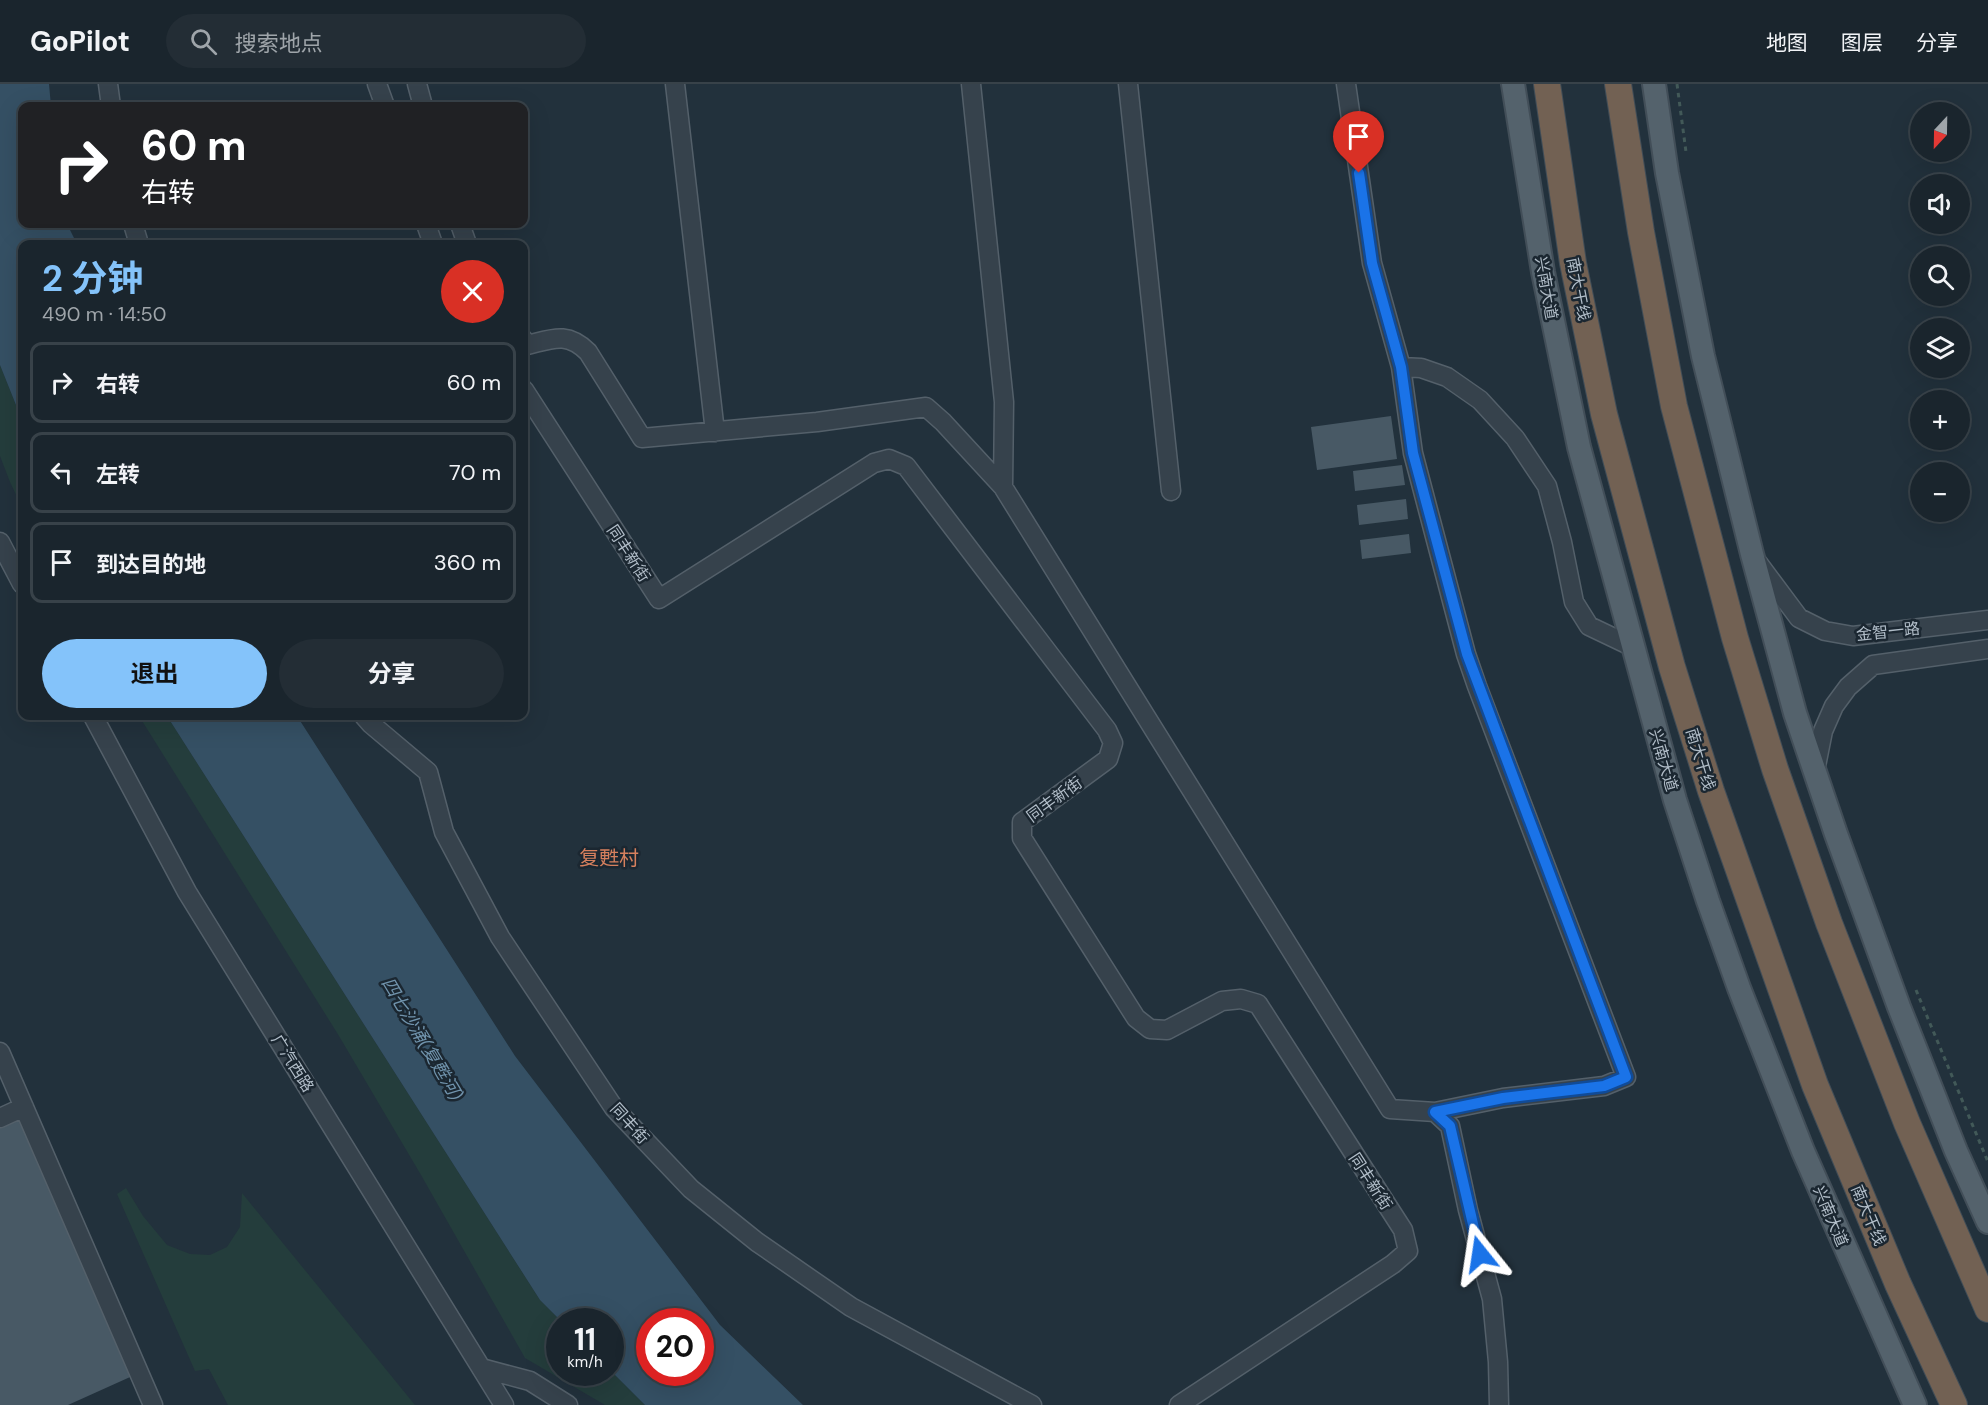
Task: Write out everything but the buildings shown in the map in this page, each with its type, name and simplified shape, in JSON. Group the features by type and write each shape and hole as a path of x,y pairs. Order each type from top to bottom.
{"highway":[{"name":"南大干线","path":"1547,84 1574,263 1604,414 1672,667 1711,791 1811,1074 1898,1284 1954,1405"},
{"path":"1618,84 1641,232 1674,406 1738,649 1775,769 1828,923 1907,1124 1988,1309"},
{"path":"1898,1284 1940,1405"}],"main road":[{"name":"兴南大道","path":"1513,84 1560,360 1579,447 1676,800 1739,988 1803,1151 1915,1405"},
{"path":"1654,84 1667,173 1703,356 1752,554 1795,712 1899,1007 1956,1151 1988,1222"}],"street":[{"path":"108,84 110,102"},
{"path":"377,84 384,102"},
{"path":"417,84 422,102"},
{"path":"675,84 715,432"},
{"path":"971,84 1004,402 1003,487"},
{"path":"1128,84 1171,491"},
{"path":"528,345 557,338 579,343 588,352 642,438 817,422 926,407 943,422 1003,487 1390,1109 1435,1112 1503,1098 1604,1086 1626,1077 1467,654 1413,453 1401,367 1372,263 1346,84"},
{"path":"1401,367 1421,368 1447,377 1480,400 1515,438 1546,486 1562,542 1574,602 1589,626 1633,647"},
{"name":"同丰新街","path":"528,396 659,599 874,463 889,459 906,466 1107,730 1113,743 1108,759 1022,822 1022,838 1136,1018 1150,1029 1167,1030 1222,1001 1241,999 1258,1004 1403,1230 1408,1251 1394,1264 1179,1405"},
{"path":"0,542 18,576"},
{"name":"金智一路","path":"1752,554 1799,618 1825,631 1853,636 1988,620"},
{"name":"金智一路","path":"1815,771 1823,731 1834,706 1848,687 1873,665 1988,649"},
{"name":"广汽西路","path":"95,720 187,892 504,1405"},
{"name":"同丰街","path":"368,720 428,772 444,832 500,937 614,1108 691,1189 757,1242 851,1307 1032,1405"},
{"path":"0,1052 153,1405"},
{"path":"0,1118 24,1107"},
{"path":"1435,1112 1450,1126 1468,1210 1492,1299 1498,1362 1499,1405"},
{"path":"481,1368 530,1381 568,1405"}],"green space":[{"path":"0,365 18,410 18,499 0,456"},
{"path":"142,720 170,720 540,1300 548,1308 546,1308 546,1370 525,1358 339,1036"},
{"path":"126,1188 143,1216 167,1245 190,1254 210,1255 227,1247 240,1227 242,1193 415,1405 228,1405 209,1369 195,1371 117,1194"},
{"path":"624,1384 645,1405 605,1405 573,1386 624,1386"}],"water":[{"path":"0,84 49,84 51,102 18,102 18,228 69,228 75,240 18,240 18,410 0,365"},
{"name":"四七沙涌(复甦河)","path":"170,720 300,720 515,1056 707,1308 636,1308 636,1386 714,1386 714,1317 803,1405 645,1405 624,1384 624,1308 548,1308 540,1300"}],"district":[{"name":"复甦村","path":"609,858"}],"route":[{"path":"1359,173 1372,263 1401,367 1413,453 1467,654 1626,1077 1604,1086 1503,1098 1435,1112 1450,1126 1480,1254"}]}
